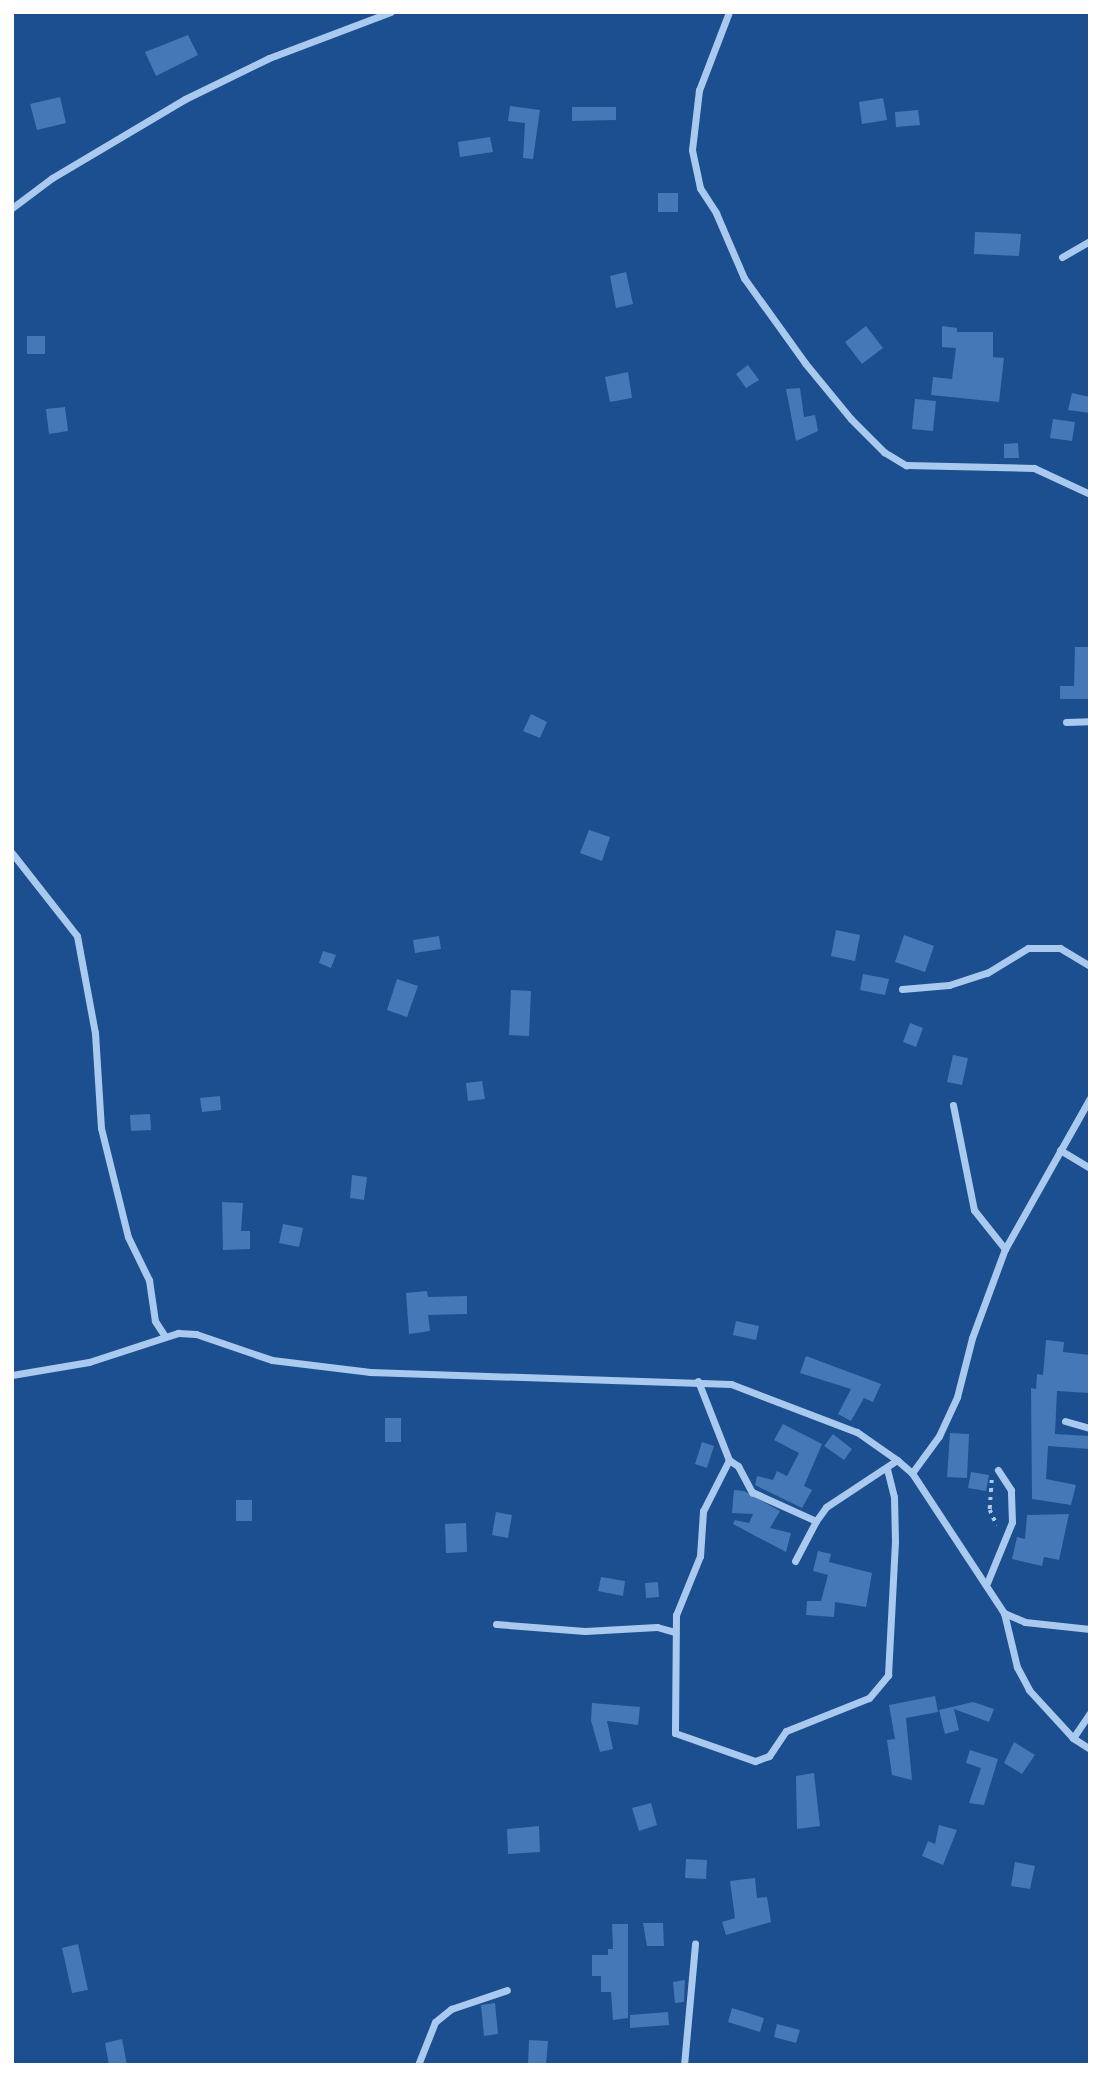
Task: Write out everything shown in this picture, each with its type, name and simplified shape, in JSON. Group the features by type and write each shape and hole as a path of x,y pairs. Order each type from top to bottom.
{"street":[{"path":"12,208 52,178 185,99 292,48 391,12"},
{"path":"729,12 699,90 692,150 700,188 716,213 744,278 805,363 851,419 884,452 906,465 1034,468 1090,494"},
{"path":"1062,257 1090,241"},
{"path":"1066,722 1090,721"},
{"path":"12,853 77,936 95,1033 101,1128 128,1237 149,1280 155,1321 164,1335"},
{"path":"902,989 949,985 987,973 1028,948 1060,948 1090,966"},
{"path":"912,1473 939,1436 957,1397 972,1338 1005,1250 1090,1098"},
{"path":"953,1105 974,1210 1005,1250"},
{"path":"1060,1150 1090,1168"},
{"path":"12,1375 89,1362 164,1335 196,1334 272,1360 370,1372 698,1381 731,1384 798,1406 857,1432 912,1473 987,1583 1004,1613 1023,1679 1073,1738 1090,1749"},
{"path":"698,1381 729,1460 738,1466 751,1492 816,1521"},
{"path":"1065,1421 1090,1428"},
{"path":"729,1460 703,1511 700,1556 676,1615 675,1733 755,1761 769,1756 786,1731 869,1699 888,1675 894,1603 894,1497 887,1469"},
{"path":"795,1561 826,1507 897,1460"},
{"path":"987,1583 1008,1538 1011,1490 998,1469"},
{"path":"1004,1613 1025,1622 1090,1629"},
{"path":"496,1624 585,1631 657,1626 674,1632"},
{"path":"1073,1738 1090,1713"},
{"path":"684,2065 695,1943"},
{"path":"418,2065 435,2022 451,2009 507,1990"}],"path":[{"path":"998,1469 992,1479 990,1510 1008,1538"}],"building":[{"path":"188,35 198,55 156,76 145,52"},
{"path":"60,97 66,123 37,130 30,104"},
{"path":"883,98 887,120 862,124 859,102"},
{"path":"510,106 540,110 533,159 523,158 525,123 508,121"},
{"path":"572,107 616,107 616,120 572,121"},
{"path":"918,110 920,125 896,127 895,112"},
{"path":"490,137 493,152 460,157 458,142"},
{"path":"658,193 678,193 678,212 658,212"},
{"path":"975,232 1021,234 1019,256 974,254"},
{"path":"626,272 633,304 616,308 610,276"},
{"path":"866,326 883,348 862,364 845,342"},
{"path":"942,326 957,328 957,332 993,332 993,357 1004,358 999,402 931,395 933,377 952,379 956,348 942,347"},
{"path":"27,336 45,336 45,354 27,354"},
{"path":"748,365 759,380 746,388 736,374"},
{"path":"628,372 632,398 610,402 605,377"},
{"path":"800,388 804,417 815,415 818,431 796,441 786,389"},
{"path":"1072,393 1090,397 1090,413 1068,410"},
{"path":"915,399 936,401 933,431 912,429"},
{"path":"65,407 68,431 49,434 46,409"},
{"path":"1053,419 1075,422 1072,441 1050,438"},
{"path":"1018,443 1019,458 1004,458 1004,444"},
{"path":"1075,647 1090,647 1088,699 1060,699 1060,686 1074,686"},
{"path":"531,714 547,722 540,738 523,731"},
{"path":"589,830 610,837 602,861 580,853"},
{"path":"836,930 860,935 855,961 831,956"},
{"path":"904,935 934,946 925,972 895,962"},
{"path":"439,936 441,949 415,953 413,940"},
{"path":"323,951 336,955 331,968 319,963"},
{"path":"863,974 889,979 885,995 860,990"},
{"path":"397,979 418,986 407,1017 387,1010"},
{"path":"511,990 531,991 529,1036 509,1035"},
{"path":"910,1023 923,1028 916,1047 903,1042"},
{"path":"953,1055 968,1058 962,1085 947,1082"},
{"path":"482,1081 485,1099 468,1101 466,1083"},
{"path":"220,1096 221,1110 202,1112 200,1098"},
{"path":"150,1114 151,1130 131,1131 130,1115"},
{"path":"352,1175 367,1177 364,1200 350,1198"},
{"path":"222,1202 243,1203 241,1231 250,1231 250,1249 223,1250"},
{"path":"283,1224 303,1228 299,1247 279,1243"},
{"path":"427,1291 428,1297 467,1296 467,1314 428,1315 430,1331 409,1334 406,1293"},
{"path":"736,1321 759,1326 756,1340 733,1335"},
{"path":"1046,1340 1064,1342 1063,1352 1090,1355 1089,1393 1057,1391 1055,1434 1090,1436 1090,1449 1048,1446 1046,1479 1076,1485 1071,1505 1032,1499 1031,1388 1036,1389 1037,1374 1043,1375"},
{"path":"806,1356 881,1384 873,1402 864,1398 851,1421 838,1414 851,1389 800,1373"},
{"path":"385,1418 401,1418 401,1442 385,1442"},
{"path":"783,1424 822,1444 804,1486 812,1490 802,1508 755,1485 757,1476 773,1480 777,1471 787,1476 799,1453 774,1440"},
{"path":"950,1433 969,1434 967,1478 947,1477"},
{"path":"833,1434 852,1449 844,1460 824,1446"},
{"path":"702,1442 714,1446 707,1468 695,1464"},
{"path":"971,1472 989,1475 986,1491 968,1488"},
{"path":"734,1490 744,1491 780,1511 770,1528 791,1533 786,1552 733,1524 735,1520 749,1523 753,1514 732,1513"},
{"path":"236,1500 252,1500 252,1521 236,1521"},
{"path":"496,1512 512,1515 508,1538 492,1535"},
{"path":"1069,1514 1059,1560 1044,1557 1042,1566 1012,1559 1017,1537 1025,1539 1027,1515"},
{"path":"466,1523 467,1552 446,1553 445,1524"},
{"path":"818,1551 831,1554 829,1562 872,1573 866,1607 835,1602 834,1617 806,1615 807,1601 821,1601 828,1575 813,1571"},
{"path":"601,1577 625,1581 623,1596 598,1591"},
{"path":"658,1582 659,1597 646,1598 645,1583"},
{"path":"935,1696 938,1712 906,1718 912,1780 892,1775 887,1740 895,1739 889,1705"},
{"path":"973,1702 994,1709 989,1722 954,1709 959,1730 945,1734 939,1710"},
{"path":"592,1703 640,1707 638,1725 607,1721 613,1749 600,1752 591,1721"},
{"path":"1014,1742 1035,1755 1022,1774 1004,1763"},
{"path":"970,1750 998,1759 984,1805 969,1803 981,1768 966,1763"},
{"path":"814,1773 820,1826 797,1829 796,1776"},
{"path":"651,1803 657,1825 639,1831 632,1808"},
{"path":"939,1825 957,1830 943,1865 922,1856 928,1841 935,1844"},
{"path":"539,1826 540,1852 508,1854 507,1829"},
{"path":"686,1859 707,1860 706,1879 685,1878"},
{"path":"1015,1862 1035,1866 1030,1889 1011,1886"},
{"path":"755,1878 757,1898 767,1897 771,1922 726,1935 722,1922 735,1918 730,1881"},
{"path":"643,1923 663,1923 664,1946 647,1946"},
{"path":"612,1924 628,1924 628,2018 613,2020 611,1992 601,1992 601,1976 592,1976 592,1955 608,1955 608,1949 613,1949"},
{"path":"78,1944 88,1990 72,1993 62,1948"},
{"path":"685,1980 684,2002 675,2003 673,1982"},
{"path":"495,2003 498,2034 484,2036 481,2005"},
{"path":"732,2008 764,2018 760,2032 728,2022"},
{"path":"668,2012 669,2025 630,2028 630,2015"},
{"path":"777,2024 800,2030 796,2043 774,2037"},
{"path":"122,2039 127,2065 109,2065 105,2043"},
{"path":"529,2040 548,2041 546,2065 528,2065"}]}
